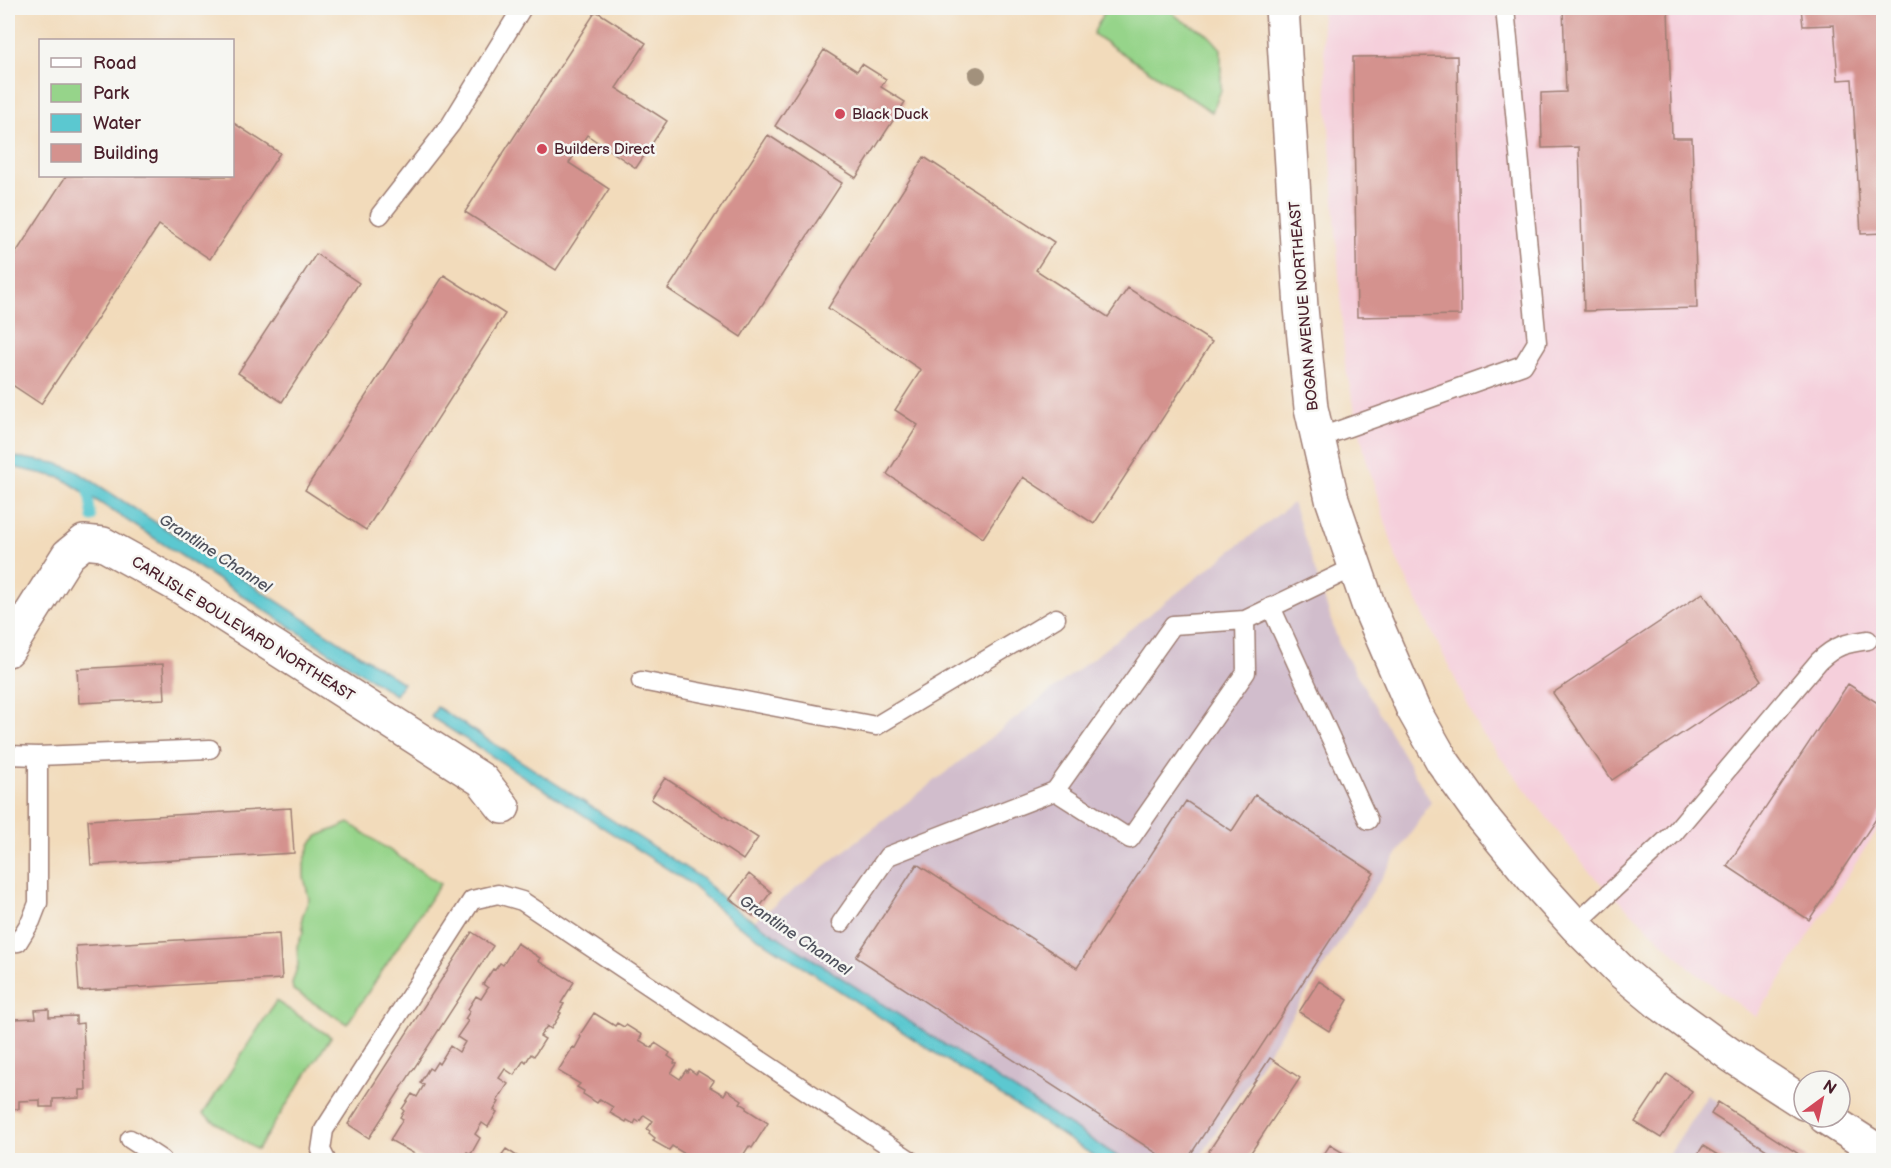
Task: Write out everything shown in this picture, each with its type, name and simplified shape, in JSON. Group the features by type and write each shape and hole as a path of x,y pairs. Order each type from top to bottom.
{"street":[{"name":"BOGAN AVENUE NORTHEAST","path":"1282,8 1300,308 1311,408 1332,499 1355,567 1369,607 1413,709 1443,762 1487,822 1575,925 1623,973 1659,1002 1732,1056 1792,1095"},
{"name":"CARLISLE BOULEVARD NORTHEAST","path":"8,650 68,555 84,542 103,544 181,587 482,780 503,807"},
{"path":"1844,1129 1884,1155"}],"lane":[{"path":"380,215 451,124 522,8"},
{"path":"1318,438 1523,365 1537,342 1505,8"},
{"path":"841,923 888,856 1055,791 1173,625 1245,620 1355,567"},
{"path":"1271,607 1368,820"},
{"path":"640,681 876,726 1056,618"},
{"path":"1055,791 1130,839 1246,672 1245,620"},
{"path":"1575,925 1673,834 1819,661 1830,651 1844,644 1868,640"},
{"path":"8,755 38,756 210,749"},
{"path":"8,944 18,942 31,921 38,903 38,756"},
{"path":"326,1161 321,1150 324,1130 472,900 498,894 522,902 909,1161"},
{"path":"130,1139 162,1161"}],"shaded area":[{"path":"1321,8 1883,8 1883,821 1756,1017 1692,970 1589,872 1481,732 1397,560 1365,455 1345,365"},
{"path":"1293,503 1339,644 1431,802 1198,1160 1123,1160 754,921"},
{"path":"1708,1095 1718,1102 1808,1160 1665,1160"}],"green space":[{"path":"1106,8 1170,8 1177,17 1209,36 1221,49 1221,90 1212,112 1093,34"},
{"path":"349,823 440,884 347,1024 293,990 292,983 298,965 297,946 303,932 302,917 309,899 304,877 304,863 307,854 311,843 318,836"},
{"path":"276,1001 331,1037 257,1150 203,1114"}],"water":[{"path":"8,456 55,463 75,470 403,683 395,695 62,478 8,466"},
{"path":"437,707 700,877 732,907 1123,1160 1100,1160 732,921 688,882 431,717"}],"building":[{"path":"1563,8 1668,8 1672,138 1692,138 1697,308 1584,311 1579,147 1542,148 1541,93 1566,92"},
{"path":"1801,8 1884,8 1884,233 1861,234 1852,79 1838,80 1834,25 1803,26"},
{"name":"Builders Direct","path":"596,11 646,43 616,88 667,121 636,168 587,135 569,163 609,189 556,270 465,212"},
{"name":"Black Duck","path":"824,50 857,71 862,64 886,79 881,87 905,102 856,178 775,126"},
{"path":"1457,56 1461,315 1357,317 1353,57"},
{"path":"234,123 280,153 210,259 159,225 41,404 8,382 8,265 65,177 234,177"},
{"path":"768,135 842,183 741,337 668,289"},
{"path":"924,157 1054,242 1036,270 1108,317 1128,288 1212,342 1094,524 1023,477 983,538 887,474 918,425 895,410 921,370 828,308"},
{"path":"316,254 359,283 282,402 238,373"},
{"path":"444,275 505,314 366,530 305,490"},
{"path":"1703,593 1762,680 1612,780 1553,693"},
{"path":"163,664 165,699 79,703 77,669"},
{"path":"1848,684 1884,707 1884,807 1809,920 1727,866"},
{"path":"665,778 758,838 743,860 651,799"},
{"path":"1255,795 1374,873 1187,1160 1167,1160 856,957 917,864 1077,968 1186,801 1232,831"},
{"path":"291,808 294,853 91,865 88,820"},
{"path":"749,874 771,892 753,916 730,899"},
{"path":"472,932 493,946 369,1138 348,1124"},
{"path":"279,934 282,979 79,991 76,946"},
{"path":"517,943 540,958 538,961 574,982 561,1003 564,1004 559,1012 561,1013 551,1029 547,1026 540,1036 545,1039 534,1056 531,1054 526,1062 524,1060 514,1075 505,1069 499,1078 508,1084 497,1101 499,1102 494,1110 497,1112 488,1127 482,1123 475,1134 480,1138 471,1154 467,1152 463,1159 460,1156 457,1160 425,1160 390,1140 403,1119 400,1117 404,1111 402,1109 412,1094 417,1097 424,1085 420,1083 429,1068 432,1070 437,1062 439,1064 450,1046 459,1052 465,1042 457,1037 468,1021 465,1019 470,1011 468,1009 476,996 481,999 488,988 483,984 493,969 495,970 500,963 503,965"},
{"path":"1319,981 1348,1000 1329,1031 1299,1012"},
{"path":"49,1009 49,1017 76,1016 76,1024 83,1023 86,1090 80,1090 80,1098 53,1099 53,1107 40,1107 40,1100 19,1101 19,1109 8,1109 8,1011 14,1011 14,1019 36,1018 35,1010"},
{"path":"594,1013 615,1026 617,1023 624,1027 626,1025 642,1035 639,1040 652,1048 655,1043 670,1053 668,1056 677,1064 671,1073 680,1079 686,1070 687,1072 689,1069 696,1074 698,1071 714,1081 710,1087 724,1095 727,1090 742,1100 740,1103 747,1107 746,1109 768,1123 752,1148 749,1146 742,1157 745,1159 682,1159 685,1154 672,1146 669,1150 653,1141 655,1138 647,1129 653,1121 644,1115 639,1122 636,1120 634,1124 627,1120 626,1122 610,1113 613,1107 600,1099 597,1103 583,1094 584,1091 577,1087 580,1084 558,1071 573,1047 575,1048 581,1037 579,1036"},
{"path":"1270,1058 1300,1078 1246,1160 1203,1160"},
{"path":"1667,1074 1692,1091 1661,1138 1635,1122"},
{"path":"1718,1102 1808,1160 1782,1160 1711,1114"},
{"path":"1330,1145 1355,1160 1320,1160"},
{"path":"1703,1146 1726,1160 1694,1160"},
{"path":"506,1149 523,1160 498,1160"}],"waterway":[{"path":"88,491 92,518"}],"place":[{"name":"Black Duck","path":"840,114"},
{"name":"Builders Direct","path":"542,149"}],"water label":[{"name":"Grantline Channel","path":"215,554"},
{"name":"Grantline Channel","path":"795,936"}]}
